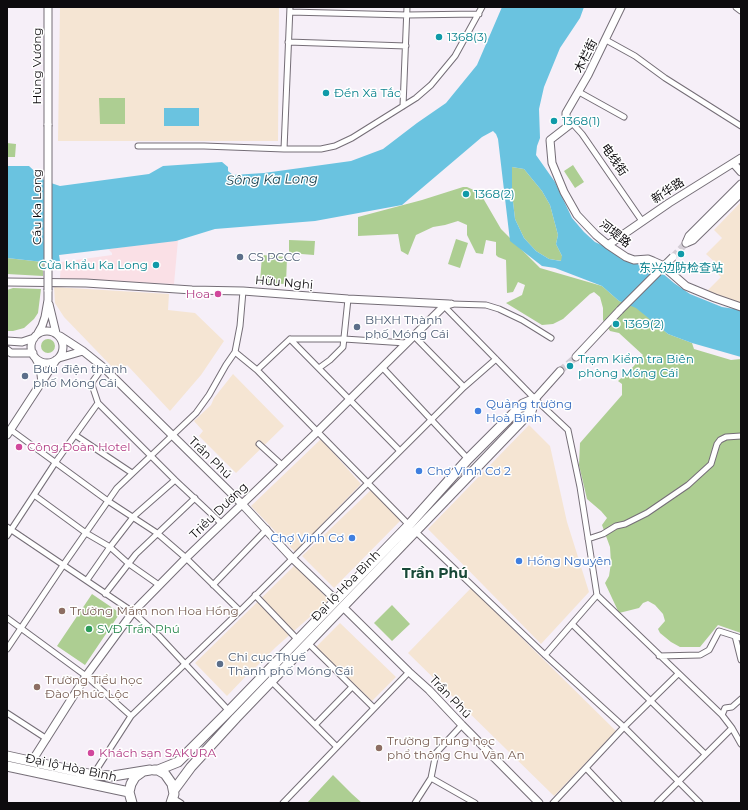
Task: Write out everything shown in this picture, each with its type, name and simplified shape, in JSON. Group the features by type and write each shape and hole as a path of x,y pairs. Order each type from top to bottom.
{"highway":[{"name":"Đại lộ Hòa Bình","path":"7,756 93,775 113,776 154,770 178,762 271,681 343,607 412,528 468,459 523,404 535,399"},
{"name":"Đại lộ Hòa Bình","path":"175,798 191,767 232,715 298,640 336,600 488,455 531,411 535,399"},
{"path":"480,447 488,455"},
{"path":"336,600 343,607"},
{"path":"28,770 31,761"},
{"name":"Đại lộ Hòa Bình","path":"7,766 129,792"},
{"path":"132,803 129,792 135,777 142,772 154,770 165,774 169,779 175,798"}],"street":[{"name":"Hùng Vương","path":"48,7 48,125"},
{"path":"403,106 407,7"},
{"path":"138,146 321,149 335,146 352,138 416,98 431,85 455,56 482,7"},
{"name":"木栏街","path":"566,113 579,92 606,40 621,7"},
{"path":"737,7 741,10"},
{"path":"284,149 290,10 407,15 479,14"},
{"path":"606,40 635,56 665,78 741,126"},
{"path":"288,42 406,46"},
{"path":"579,92 624,117"},
{"name":"电线街","path":"566,113 566,117 582,134 642,221"},
{"name":"河堤路","path":"572,123 550,140 552,163 564,192 577,214 596,235 626,257 634,260 653,261 662,265 686,286 741,307"},
{"name":"Cầu Ka Long","path":"48,125 48,300"},
{"name":"新华路","path":"608,245 642,221 741,158"},
{"path":"733,163 741,172"},
{"path":"740,188 693,240 686,243 689,236 740,188"},
{"path":"576,357 673,257"},
{"name":"Hữu Nghị","path":"7,282 86,283 192,290 243,291 447,305 486,305 500,309 522,320 551,338"},
{"path":"7,649 117,488 196,413 209,395 226,365 236,352 243,291"},
{"path":"319,368 330,360 343,347 348,299"},
{"path":"48,300 58,335 64,345 62,354 9,433 55,463 108,501 134,516 158,533 240,611"},
{"path":"42,383 40,366 31,348 35,336 42,326 48,300"},
{"path":"447,305 496,359 568,430 580,487 597,595 722,715 732,728 741,744"},
{"name":"Triều Dương","path":"31,761 86,676 133,612 186,558 318,431 406,343 447,305"},
{"path":"7,342 22,342 46,330 58,335"},
{"name":"Trần Phú","path":"58,335 84,351 103,367 242,504 267,529 292,558 336,600"},
{"path":"414,336 464,387"},
{"path":"257,370 290,339 344,339 406,343"},
{"path":"290,339 400,451"},
{"path":"7,350 11,353 34,356 46,363 66,355 84,351"},
{"path":"236,352 257,370 318,431 367,484 412,528 545,655 624,727 700,803"},
{"path":"93,775 131,716 240,611 464,387 496,359"},
{"path":"103,367 93,381 92,385 98,403 150,456 222,524"},
{"path":"382,367 468,459"},
{"name":"Đại lộ Hòa Bình","path":"535,399 560,371"},
{"path":"7,536 9,528 34,495 98,403"},
{"path":"75,435 132,473"},
{"path":"588,539 603,534 616,526 626,524 647,513 688,485 711,464 717,444 720,440 726,437 741,436"},
{"path":"259,444 282,465"},
{"path":"87,580 134,516 175,480"},
{"path":"34,495 86,533 110,548 159,586"},
{"path":"106,594 136,554 194,498"},
{"path":"9,528 133,612 186,664 232,715"},
{"path":"213,586 267,529"},
{"path":"255,595 298,640"},
{"path":"545,655 597,595"},
{"name":"Trần Phú","path":"343,607 429,690 539,803"},
{"path":"7,618 86,676 131,716"},
{"path":"572,624 705,754"},
{"path":"659,656 700,655 709,650 719,631 741,638"},
{"path":"735,636 741,660"},
{"path":"308,643 374,708"},
{"path":"283,803 409,672"},
{"path":"553,803 624,727 678,674"},
{"path":"271,681 337,747"},
{"path":"315,725 352,687"},
{"path":"722,715 725,708 732,707 741,699"},
{"path":"7,713 46,738"},
{"path":"415,803 420,800 431,778 436,753 462,725"},
{"path":"658,803 678,781 732,728"},
{"path":"586,768 619,803"},
{"path":"431,778 472,802"}],"shaded area":[{"path":"60,7 279,7 278,141 58,141"},
{"path":"741,202 741,304 706,292 721,277 716,272 720,267 706,254 722,238 714,230"},
{"name":"Cửa khẩu Ka Long","path":"178,240 174,284 60,279 61,262 112,255 108,249"},
{"path":"54,287 169,294 168,310 195,313 224,341 201,375 170,411 127,365 119,374 64,317 55,303"},
{"path":"233,374 284,426 236,473 199,436 203,431 194,421 211,405 214,398"},
{"name":"Hồng Nguyên","path":"529,425 550,446 567,522 589,592 541,644 428,529"},
{"path":"321,439 361,484 295,552 251,506"},
{"name":"Chợ Vinh Cơ","path":"372,489 401,520 334,588 302,556"},
{"path":"295,565 329,600 276,647 227,696 195,663"},
{"path":"471,588 616,731 554,796 408,653"},
{"path":"340,623 396,677 372,701 316,647"}],"green space":[{"path":"99,98 125,98 125,124 100,124"},
{"path":"7,143 16,144 15,157 7,157"},
{"path":"573,165 584,182 575,188 564,171"},
{"path":"512,167 524,169 542,191 550,205 558,235 556,244 562,256 562,261 549,259 536,251 524,238 515,219 512,193"},
{"path":"463,187 476,191 483,198 501,229 540,268 602,286 619,301 636,307 668,334 692,343 694,349 731,360 741,359 741,633 718,625 700,647 680,647 660,633 658,629 665,621 663,614 655,605 648,601 643,603 639,608 619,613 605,583 609,576 611,563 610,547 602,525 607,518 587,499 579,465 580,443 622,395 622,384 618,381 643,355 619,333 610,331 603,320 603,308 600,297 594,292 563,319 553,324 542,325 506,303 522,295 525,285 518,282 513,292 507,293 506,260 496,255 496,242 486,240 483,254 476,253 467,235 467,225 458,221 433,227 416,235 408,255 401,251 398,234 358,236 358,217 422,200"},
{"path":"456,239 468,243 460,268 448,264"},
{"path":"289,240 315,241 314,255 289,253"},
{"path":"262,255 287,257 286,284 260,283"},
{"path":"7,258 43,262 43,276 7,274"},
{"path":"13,288 41,289 38,313 24,328 7,331 7,290"},
{"path":"48,339 53,341 55,346 53,351 48,353 43,351 41,346 43,341"},
{"name":"SVĐ Trần Phú","path":"92,594 120,613 85,665 57,646"},
{"path":"392,605 410,624 392,641 374,623"},
{"path":"333,775 352,794 362,803 307,803"}],"water":[{"name":"Sông Ka Long","path":"502,7 584,7 580,18 560,48 544,87 539,109 540,138 536,155 555,182 572,218 595,242 608,248 621,259 648,267 655,267 690,294 722,307 741,310 741,357 692,343 668,334 636,308 619,301 602,286 555,268 542,266 510,241 498,139 493,131 482,137 402,205 315,221 215,229 176,241 59,255 60,261 43,262 7,258 7,166 29,166 45,181 60,186 149,174 163,166 222,162 228,167 228,171 233,175 264,173 351,161 383,149 446,103 477,65","holes":["512,167 524,169 542,191 550,205 558,235 556,244 562,256 561,261 549,259 536,251 524,238 515,219 512,193"]},
{"path":"164,108 199,108 199,126 164,126"}],"tunnel":[{"path":"673,257 686,243"},
{"path":"560,371 576,357"}],"place":[{"name":"1368(3)","path":"439,37"},
{"name":"Đền Xã Tắc","path":"326,93"},
{"name":"1368(1)","path":"554,121"},
{"name":"1368(2)","path":"466,194"},
{"name":"东兴边防检查站","path":"681,254"},
{"name":"CS PCCC","path":"240,257"},
{"name":"Cửa khẩu Ka Long","path":"156,265"},
{"name":"Hoa","path":"218,294"},
{"name":"1369(2)","path":"616,324"},
{"name":"BHXH Thành phố Móng Cái","path":"357,327"},
{"name":"Trạm Kiểm tra Biên phòng Móng Cái","path":"570,366"},
{"name":"Bưu điện thành phố Móng Cái","path":"25,376"},
{"name":"Quảng trường Hoà Bình","path":"478,411"},
{"name":"Công Đoàn Hotel","path":"19,447"},
{"name":"Chợ Vinh Cơ 2","path":"419,471"},
{"name":"Chợ Vinh Cơ","path":"352,538"},
{"name":"Hồng Nguyên","path":"519,561"},
{"name":"Trường Mầm non Hoa Hồng","path":"62,611"},
{"name":"SVĐ Trần Phú","path":"89,629"},
{"name":"Chi cục Thuế Thành phố Móng Cái","path":"220,664"},
{"name":"Trường Tiểu học Đào Phúc Lộc","path":"37,687"},
{"name":"Trường Trung học phổ thông Chu Văn An","path":"379,748"},
{"name":"Khách sạn SAKURA","path":"91,753"}],"district":[{"name":"Trần Phú","path":"435,574"}]}
